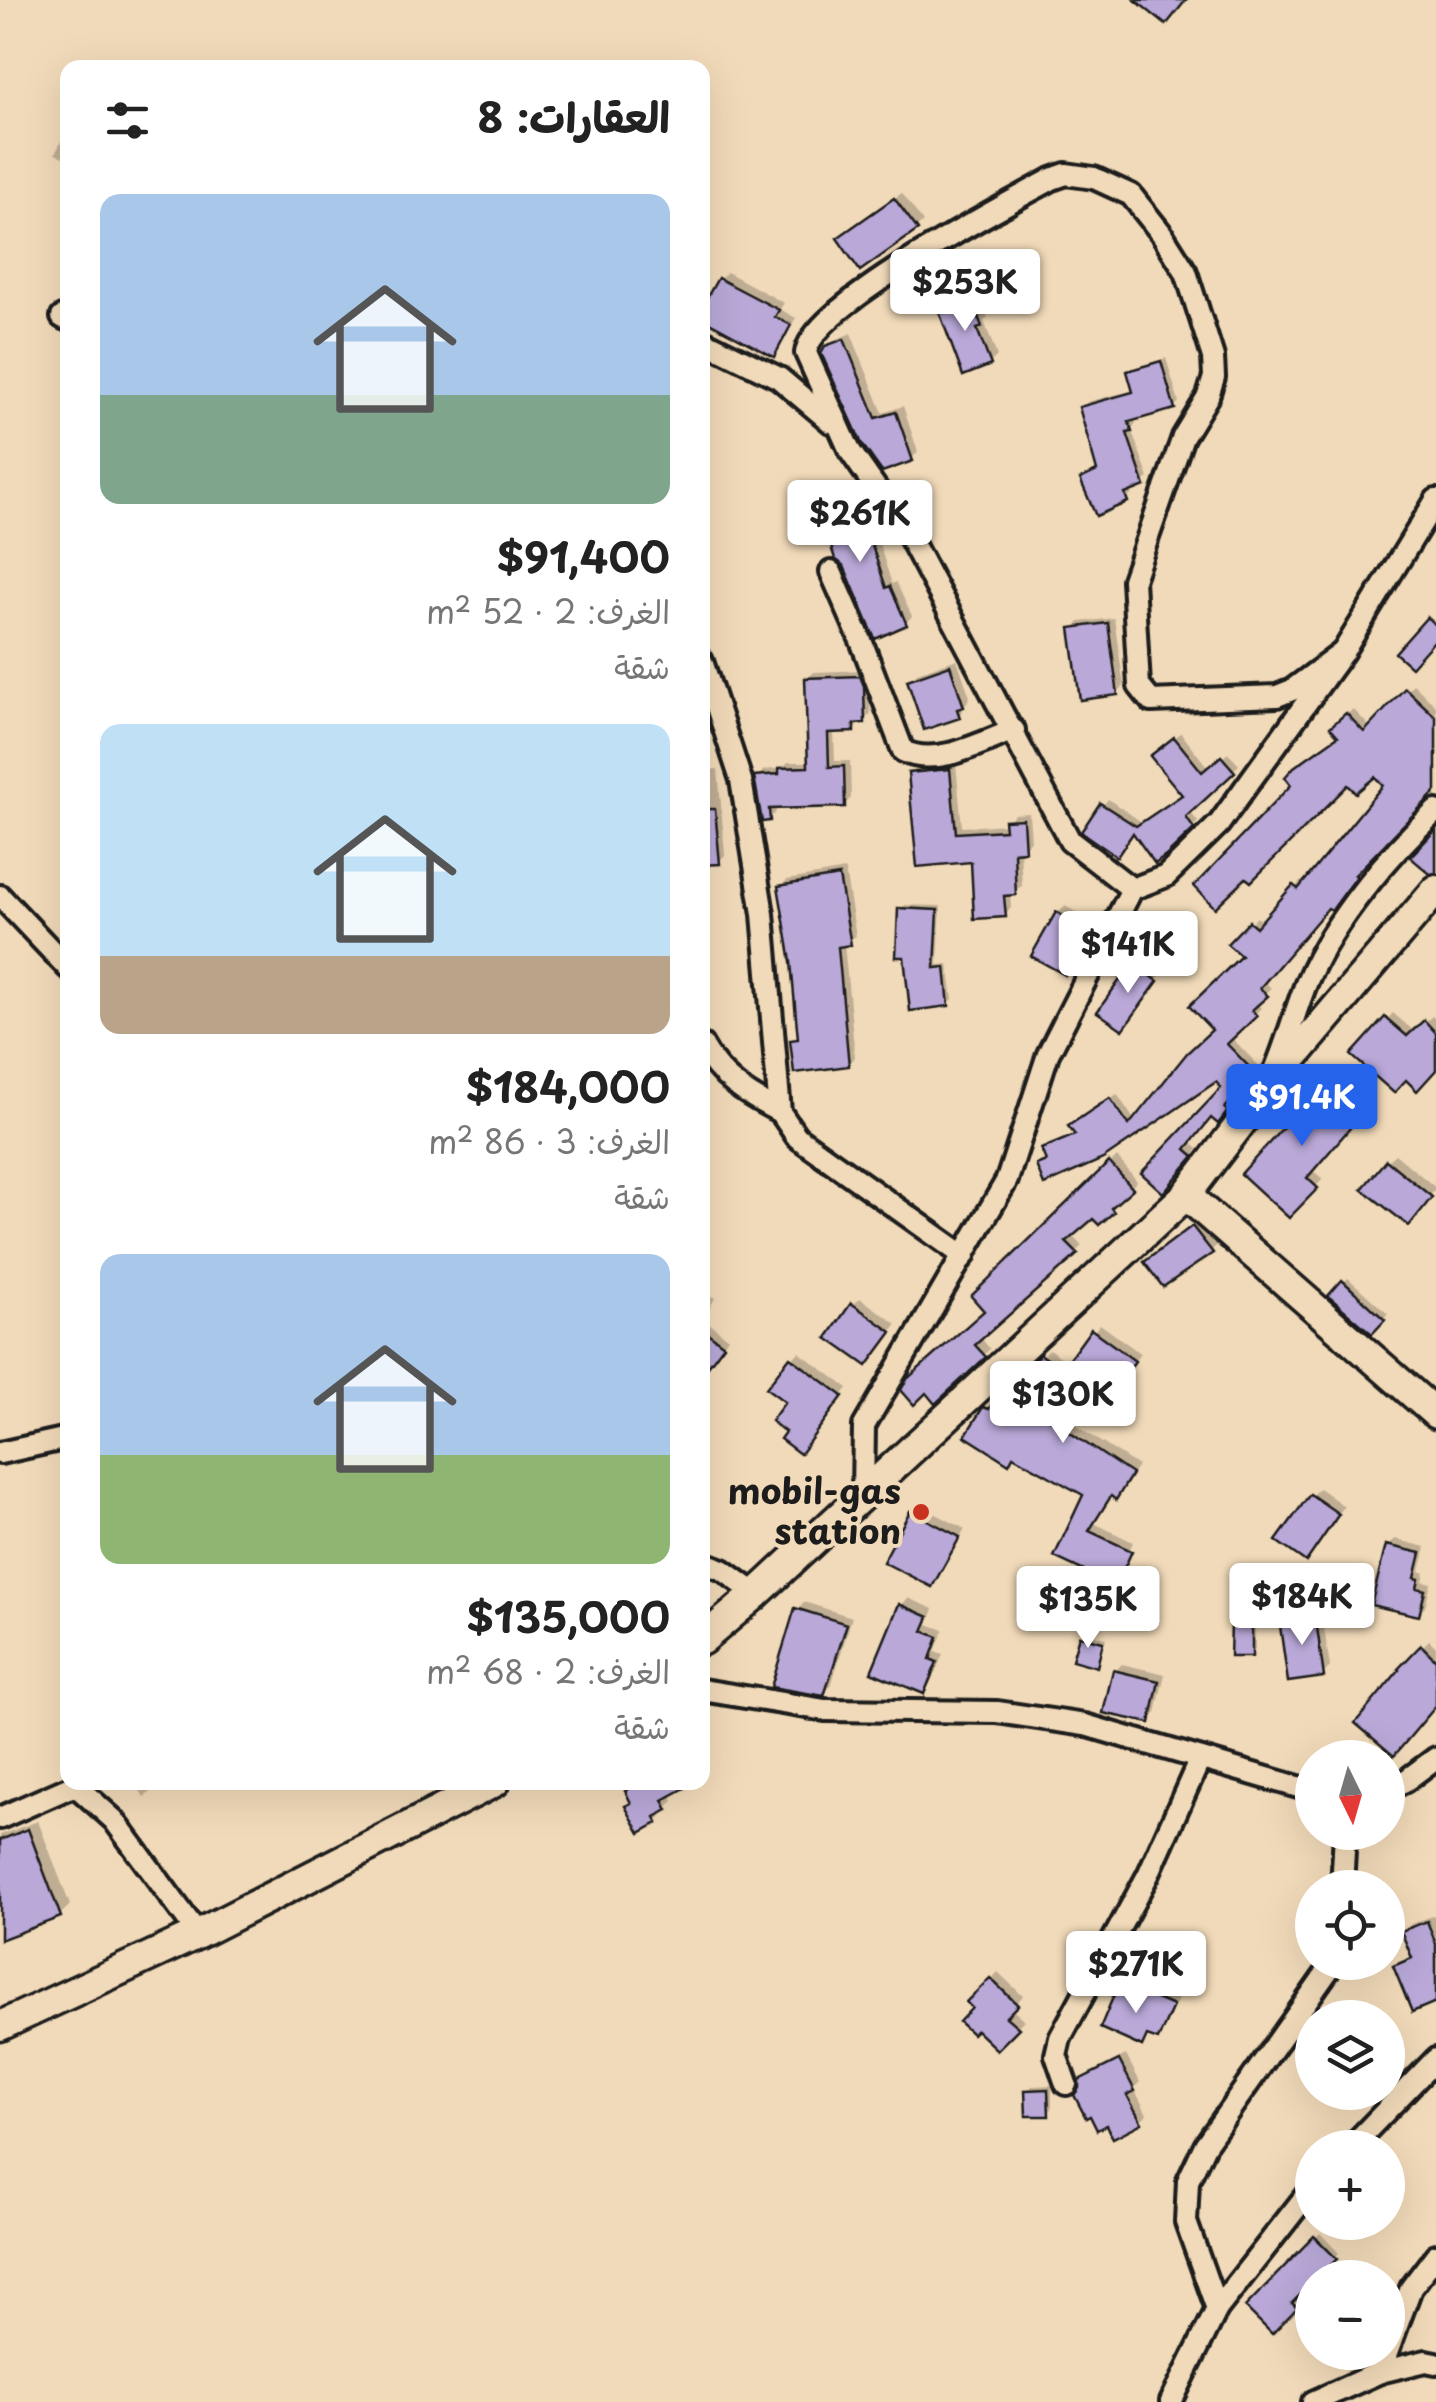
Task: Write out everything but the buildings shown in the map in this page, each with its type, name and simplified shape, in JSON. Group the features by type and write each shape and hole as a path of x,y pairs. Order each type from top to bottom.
{"main road":[{"path":"710,1633 1186,1195 1266,1090 1436,890"},
{"path":"1186,1195 1436,1414"},
{"path":"0,2026 198,1934 480,1790"}],"street":[{"path":"1132,888 1070,841 908,534 850,451 806,348 808,340 845,304 1052,179 1066,174 1094,178 1130,195 1186,272 1214,357 1214,378 1208,396 1183,437 1133,580 1139,686 1151,701 1277,696 1343,652"},
{"path":"710,344 780,378 837,426"},
{"path":"863,1496 864,1426 1007,1180 1048,1054 1132,888 1166,876 1219,824 1343,652 1436,500"},
{"path":"831,572 903,752 940,756 1014,730"},
{"path":"710,685 741,780 763,914 780,1112"},
{"path":"1266,1090 1309,976 1326,947 1389,859 1436,811"},
{"path":"0,896 60,960"},
{"path":"710,1060 742,1093 780,1112 797,1137 964,1256"},
{"path":"0,1454 60,1440"},
{"path":"710,1565 756,1594"},
{"path":"710,1691 825,1710 997,1712 1103,1729 1295,1786"},
{"path":"1405,1781 1436,1758"},
{"path":"1066,2084 1056,2055 1060,2038 1148,1876 1200,1759"},
{"path":"0,1818 63,1790"},
{"path":"82,1790 114,1820 198,1934"},
{"path":"1217,2309 1186,2222 1188,2181 1205,2146 1321,1980"},
{"path":"1367,2130 1436,2059"},
{"path":"1171,2402 1217,2309 1295,2210"},
{"path":"1380,2372 1411,2288 1436,2255"},
{"path":"1312,2402 1380,2372 1426,2361 1436,2363"}],"place":[{"name":"mobil-gas station","path":"921,1512"}]}
